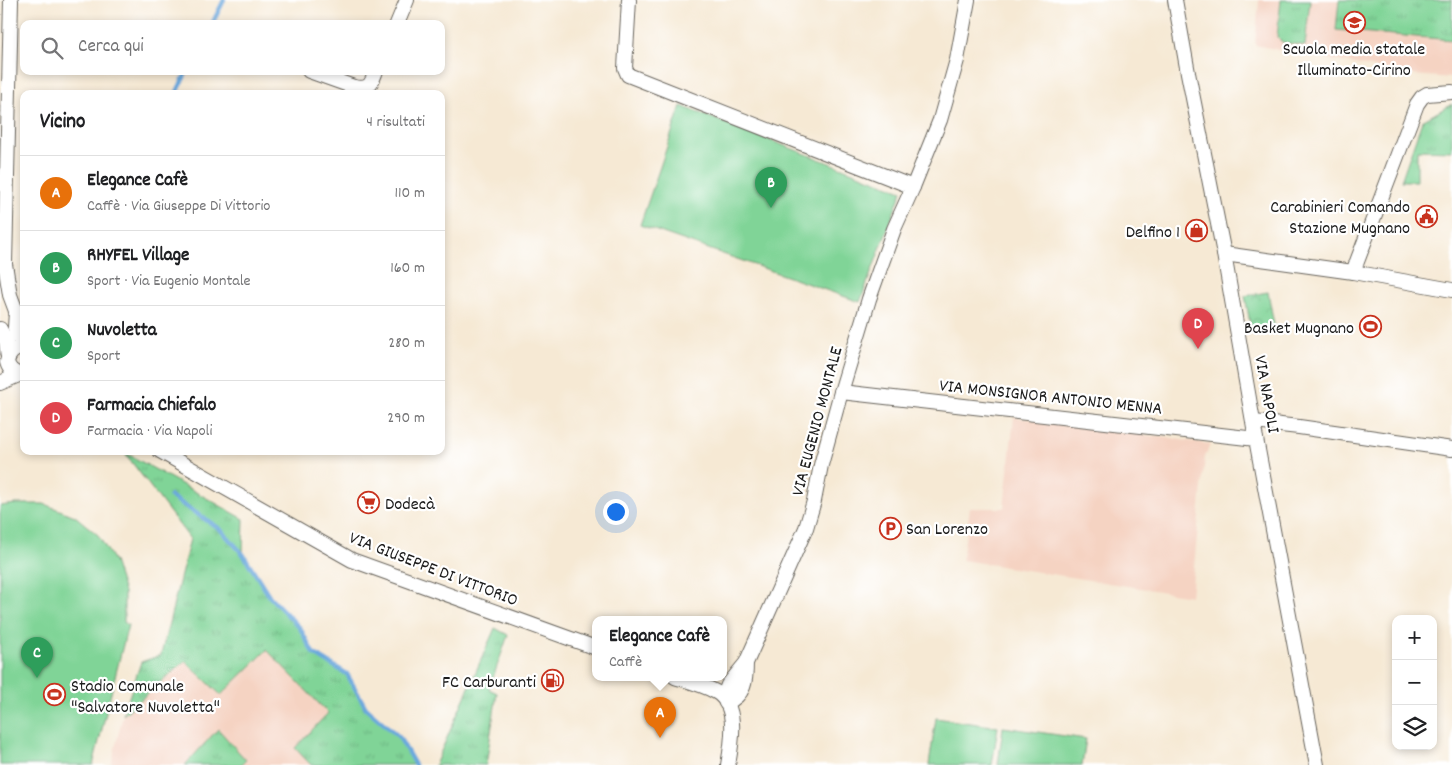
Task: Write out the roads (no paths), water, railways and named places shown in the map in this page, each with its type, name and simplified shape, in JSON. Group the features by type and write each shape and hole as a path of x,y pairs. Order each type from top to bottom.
{"street":[{"path":"12,0 5,264 9,289 6,302 16,311 15,328 20,340"},
{"path":"399,20 407,0"},
{"path":"629,0 625,68 628,75 913,186"},
{"name":"VIA EUGENIO MONTALE","path":"726,703 738,697 740,693 744,684 746,663 806,528 841,392 878,274 894,229 940,120 958,60 968,0"},
{"name":"VIA NAPOLI","path":"1175,0 1224,254 1256,439 1288,601 1317,765"},
{"path":"320,75 362,88 366,88 371,84 374,75"},
{"path":"1354,272 1417,104 1427,94 1452,92"},
{"path":"1224,254 1354,272 1452,290"},
{"path":"0,281 5,264"},
{"path":"0,324 7,325 15,319"},
{"path":"0,329 6,341 9,367 12,371 20,373"},
{"path":"0,375 13,350 20,348"},
{"path":"0,383 20,375"},
{"name":"VIA MONSIGNOR ANTONIO MENNA","path":"841,392 1256,439"},
{"path":"1254,422 1452,449"},
{"name":"VIA GIUSEPPE DI VITTORIO","path":"167,455 352,560 592,647"},
{"path":"686,681 714,691 722,696 726,703 731,715 733,735 728,765"}],"waterway":[{"path":"214,20 224,0"},
{"path":"178,90 185,75"},
{"path":"170,496 220,529 243,554 270,597 300,628 313,653 347,674 366,708 399,737 415,765"}],"place":[{"name":"Scuola media statale Illuminato-Cirino","path":"1354,23"},
{"name":"RHYFEL Village","path":"771,208"},
{"name":"Carabinieri Comando Stazione Mugnano","path":"1426,216"},
{"name":"Delfino 1","path":"1196,231"},
{"name":"Basket Mugnano","path":"1370,327"},
{"name":"Farmacia Chiefalo","path":"1198,349"},
{"name":"Dodecà","path":"369,503"},
{"name":"San Lorenzo","path":"890,528"},
{"name":"Nuvoletta","path":"37,678"},
{"name":"FC Carburanti","path":"552,681"},
{"name":"Stadio Comunale \"Salvatore Nuvoletta\"","path":"55,695"},
{"name":"Elegance Cafè","path":"660,738"}]}
